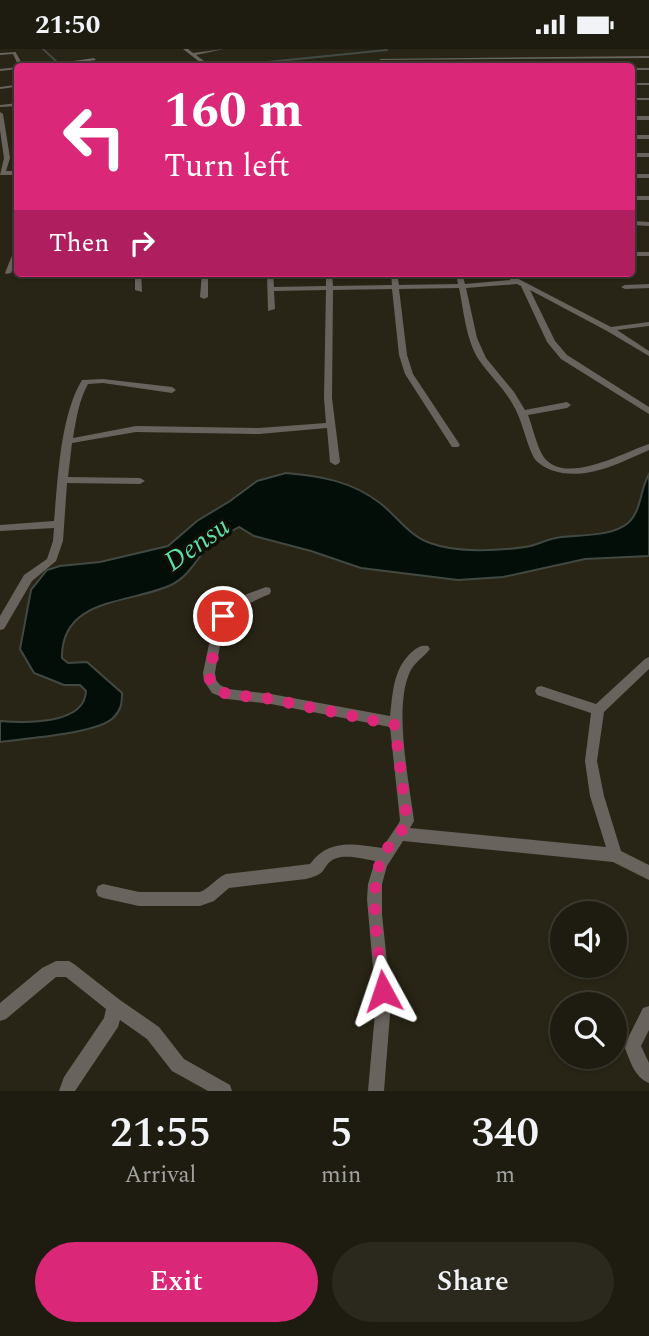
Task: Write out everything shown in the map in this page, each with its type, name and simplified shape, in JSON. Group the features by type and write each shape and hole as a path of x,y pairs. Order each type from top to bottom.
{"street":[{"path":"140,50 157,49"},
{"path":"185,49 204,63"},
{"path":"192,54 222,49"},
{"path":"140,50 149,60"},
{"path":"0,54 14,53 18,63"},
{"path":"381,59 649,57"},
{"path":"64,63 94,59"},
{"path":"0,88 13,86"},
{"path":"0,114 7,158 2,173"},
{"path":"8,274 14,258"},
{"path":"138,277 139,290"},
{"path":"204,297 205,277"},
{"path":"270,277 271,309"},
{"path":"329,277 329,425 335,462"},
{"path":"394,277 403,355 409,374 455,445"},
{"path":"461,277 473,338 482,359 511,394 523,414 539,458 554,470 573,472 591,469 649,447"},
{"path":"508,277 610,329 649,354"},
{"path":"272,289 519,284"},
{"path":"519,284 551,342 564,357 649,411"},
{"path":"625,287 649,286"},
{"path":"610,329 649,324"},
{"path":"0,626 28,578 51,561 58,541 75,399 85,382 103,381 172,390"},
{"path":"523,414 567,405"},
{"path":"70,441 136,429 259,431 329,425"},
{"path":"64,480 140,481"},
{"path":"0,528 59,524"},
{"path":"266,591 242,600 223,616 209,673 210,681 216,689 227,694 271,699 395,725"},
{"path":"376,1091 383,991 375,901 377,875 383,855 401,834 407,821 395,725 403,669 408,660 424,649"},
{"path":"615,855 597,796 591,761 597,710 649,662"},
{"path":"541,691 597,710"},
{"path":"401,834 615,855 649,873"},
{"path":"103,891 139,899 200,899 209,896 226,881 315,869 322,857 330,852 340,850 383,855"},
{"path":"0,1013 47,973 56,969 69,969 114,1006 153,1033 178,1065 224,1091"},
{"path":"67,1091 69,1083 112,1021 114,1006"},
{"path":"649,1014 632,1046 641,1066 649,1075"}],"water":[{"name":"Densu","path":"286,473 323,478 358,489 380,503 409,531 423,540 441,546 477,550 525,547 556,538 603,533 621,528 633,518 649,474 649,556 585,559 503,577 458,580 361,568 254,536 239,527 211,543 178,581 155,591 101,606 85,613 73,624 65,638 62,658 68,663 87,662 122,693 120,707 113,718 76,732 0,742 0,721 52,719 76,710 83,702 86,691 80,685 64,685 34,673 20,649 31,590 47,570 100,562 168,546 197,521 257,481"}],"waterway":[{"path":"43,49 58,63"},
{"path":"258,63 387,50"}],"route":[{"path":"223,616 209,673 210,681 216,689 243,697 271,699 389,721 395,725 407,821 401,834 383,855 377,875 375,901 383,991"}]}
